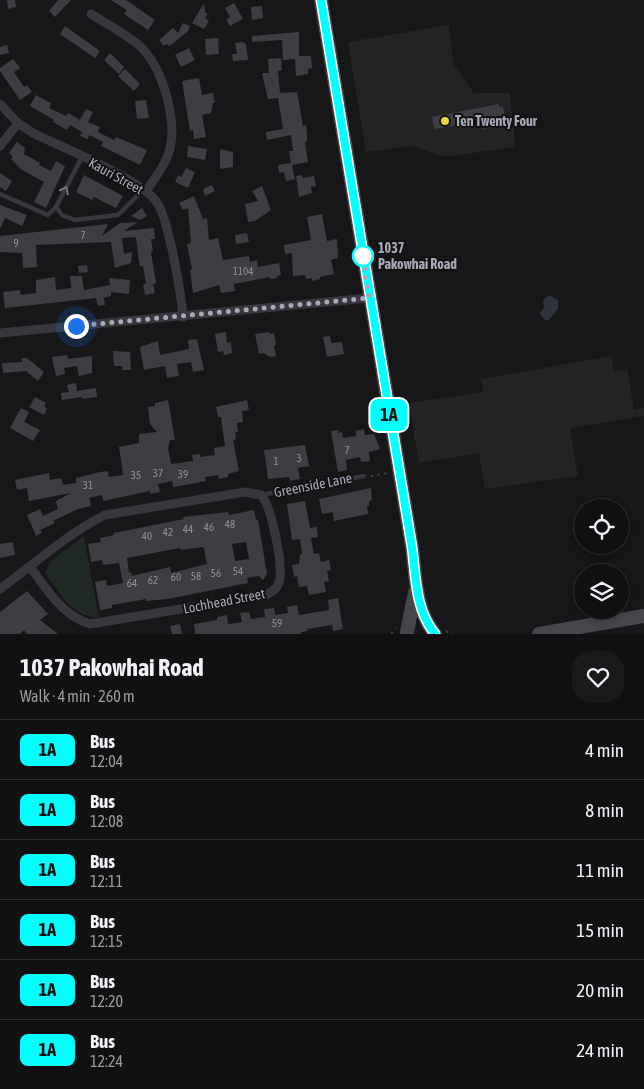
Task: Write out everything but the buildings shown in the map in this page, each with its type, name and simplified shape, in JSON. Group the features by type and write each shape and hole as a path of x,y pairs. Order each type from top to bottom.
{"main road":[{"path":"321,0 369,298 412,547 416,589 422,614 435,634"},
{"path":"398,632 416,589"},
{"path":"539,634 644,616"},
{"path":"398,632 421,629 435,634"}],"street":[{"path":"91,14 132,40 142,49 162,80 169,115 171,143 160,171 145,190"},
{"name":"Kauri Street","path":"0,104 18,123 33,133 145,190 156,201 165,219 183,317"},
{"path":"0,146 18,123"},
{"path":"0,333 369,298"},
{"path":"0,589 86,525 105,515 245,492 261,495"},
{"name":"Lochhead Street","path":"30,567 63,609 80,621 90,624 266,595 277,586 280,579 280,566 268,506 261,495"}],"lane":[{"path":"0,194 43,215 48,215 56,207 82,157"},
{"path":"56,207 62,216 75,220 118,215 124,212 145,190"},
{"name":"Greenside Lane","path":"261,495 366,477"}],"path":[{"path":"366,477 391,473"}],"shaded area":[{"path":"449,25 453,63 474,93 510,93 515,147 445,157 412,146 366,152 348,42"},
{"path":"549,295 558,300 558,309 549,320 545,320 540,314 544,307 543,300"},
{"path":"611,356 614,371 627,369 634,410 644,408 644,416 570,428 578,476 485,489 479,453 419,463 409,403 483,392 481,379"},
{"path":"84,536 99,618 81,613 67,603 45,573 50,562"}],"bus line":[{"name":"1A","path":"321,0 369,298 412,547 416,589 422,614 435,634"}],"place":[{"name":"Ten Twenty Four","path":"445,121"},
{"name":"1037 Pakowhai Road","path":"363,256"}],"route":[{"path":"76,326 369,298 363,256"}]}
